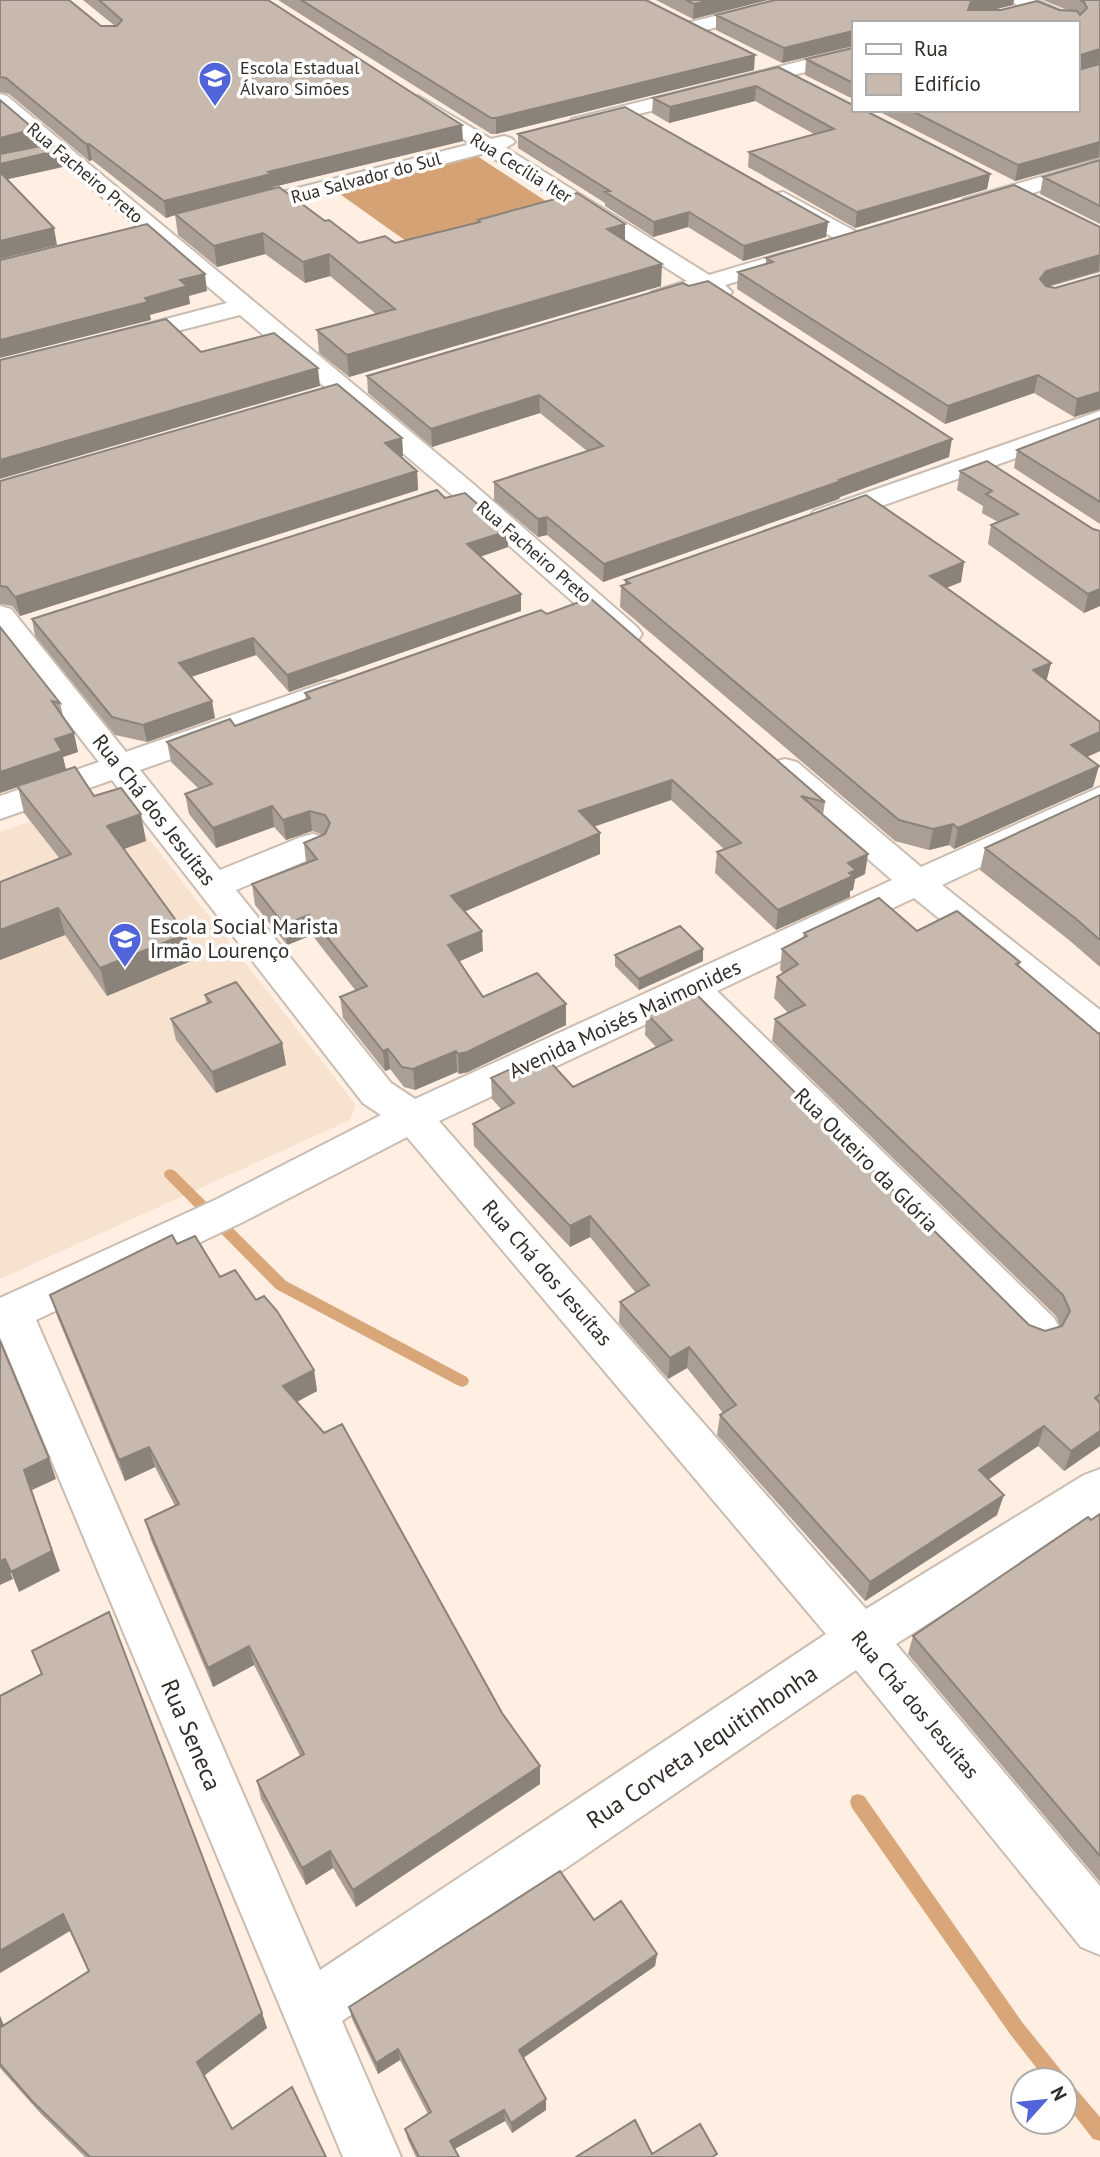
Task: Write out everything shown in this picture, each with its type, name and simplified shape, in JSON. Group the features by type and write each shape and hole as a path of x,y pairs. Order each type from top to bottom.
{"street":[{"path":"690,28 801,0"},
{"path":"1020,5 1066,21"},
{"path":"670,18 720,43"},
{"path":"553,130 852,54"},
{"path":"754,60 804,85"},
{"name":"Rua Cecília Iter","path":"396,88 739,305"},
{"name":"Rua Facheiro Preto","path":"1,103 46,152 154,231 246,306 343,391 447,492 587,600 650,654"},
{"path":"628,111 652,124"},
{"name":"Rua Salvador do Sul","path":"219,215 528,136"},
{"path":"953,210 1100,166"},
{"path":"983,175 1039,204"},
{"path":"759,185 854,240"},
{"path":"641,303 879,232"},
{"path":"103,342 246,306"},
{"path":"801,525 1100,419"},
{"name":"Rua Chá dos Jesuítas","path":"13,626 118,765 377,1093 412,1117 861,1639 1100,1928"},
{"path":"0,807 367,678"},
{"path":"765,752 916,882 1100,1030"},
{"name":"Avenida Moisés Maimonides","path":"5,1314 229,1211 412,1117 1100,798"},
{"path":"214,886 313,845"},
{"name":"Rua Outeiro da Glória","path":"693,989 1039,1331"},
{"name":"Rua Seneca","path":"5,1314 372,2157"},
{"name":"Rua Corveta Jequitinhonha","path":"308,2011 861,1639 1100,1489"}],"shaded area":[{"path":"477,156 561,211 420,251 337,192"},
{"name":"Escola Social Marista Irmão Lourenço","path":"94,798 121,803 356,1105 350,1120 0,1279 0,832"}],"building":[{"path":"0,0 69,0 101,26 117,26 122,20 99,0 268,0 462,125 268,172 271,174 164,201 86,144 6,78 0,77"},
{"path":"301,0 646,0 755,55 491,118"},
{"path":"686,0 711,0 694,4"},
{"path":"775,0 976,0 971,1 968,10 1001,10 1037,1 1059,10 1077,11 1080,15 1087,8 1080,0 1100,0 1100,49 1079,55 1079,21 852,21 852,31 784,48 716,15"},
{"path":"852,48 852,82 806,59"},
{"path":"1100,64 1100,142 1018,165 914,112 1079,112 1079,70"},
{"path":"778,67 852,104 852,112 868,112 990,174 857,212 749,152 834,129 756,86 670,107 653,98"},
{"path":"0,100 34,129 0,138"},
{"path":"625,107 828,222 744,246 689,212 654,222 605,192 610,191 518,134"},
{"path":"51,144 60,150 0,164 0,154"},
{"path":"1100,160 1100,206 1043,177"},
{"path":"0,172 54,228 0,241"},
{"path":"1014,185 1100,227 1100,255 1046,271 1040,279 1046,286 1055,288 1100,275 1100,392 1077,399 1038,375 948,406 738,272 773,262 766,258"},
{"path":"279,187 359,243 385,236 395,243 480,222 478,220 577,193 625,224 607,229 662,264 347,355 317,330 395,309 329,254 303,262 263,233 214,246 175,214"},
{"path":"147,224 205,274 180,280 187,286 145,298 148,302 0,340 0,260"},
{"path":"708,281 952,439 604,564 547,517 538,519 494,482 603,446 539,395 431,429 367,376 683,283 689,286"},
{"path":"166,319 201,352 274,333 318,368 0,460 0,360"},
{"path":"337,384 402,438 385,443 417,471 15,597 7,587 0,586 0,481"},
{"path":"1100,418 1100,502 1017,450"},
{"path":"987,461 1100,531 1100,589 1088,594 991,525 1018,514 986,494 992,491 960,471"},
{"path":"437,490 445,498 465,493 508,531 467,544 521,594 287,675 253,638 179,663 212,701 143,725 112,717 32,619"},
{"path":"866,495 964,562 930,576 1051,663 1033,670 1100,722 1100,732 1071,745 1099,766 958,828 953,824 933,829 899,820 621,586 630,583 625,580"},
{"path":"590,598 825,802 801,796 868,854 848,863 856,870 849,873 853,876 778,910 717,852 741,843 672,780 579,811 600,833 451,896 482,931 448,945 483,997 537,973 566,1004 467,1052 458,1054 456,1051 413,1069 402,1067 388,1049 383,1051 340,997 367,986 309,915 284,925 252,884 317,859 304,843 325,834 330,823 325,815 310,811 283,820 272,806 213,828 185,794 212,784 167,742 230,719 235,726 310,698 305,693 541,610 547,614"},
{"path":"0,627 60,703 52,701 74,733 55,739 62,751 0,772"},
{"path":"75,767 94,796 121,788 141,814 107,826 186,934 100,968 58,908 0,930 0,882 71,854 17,786"},
{"path":"1100,795 1100,940 985,848"},
{"path":"879,898 917,931 957,911 1100,1033 1100,1394 1095,1398 1100,1403 1100,1431 1071,1451 1044,1426 979,1470 1004,1495 870,1582 720,1415 736,1405 689,1347 670,1358 620,1302 649,1285 590,1216 570,1226 473,1124 514,1103 491,1078 543,1054 573,1087 672,1040 646,1013 693,991 1029,1325 1045,1331 1062,1326 1070,1311 1063,1295 775,1019 805,1005 777,977 798,964 782,949 807,936 804,933"},
{"path":"680,926 703,949 639,979 615,955"},
{"path":"236,982 282,1043 212,1072 171,1019 211,1002 205,995"},
{"path":"172,1235 177,1244 195,1236 220,1277 235,1270 256,1300 264,1296 277,1311 314,1370 283,1386 324,1433 342,1424 502,1713 540,1766 353,1890 330,1851 302,1868 257,1781 304,1754 249,1646 208,1668 145,1520 179,1504 149,1447 119,1460 50,1295"},
{"path":"0,1341 49,1458 24,1470 52,1551 11,1572 5,1559 0,1561"},
{"path":"1100,1514 1100,1856 913,1636 1088,1517 1091,1520"},
{"path":"109,1612 262,2013 197,2062 232,2129 292,2087 326,2157 90,2157 32,2101 0,2064 0,2025 1,2027 89,1971 63,1914 0,1951 0,1696 42,1674 32,1651"},
{"path":"560,1871 594,1920 621,1901 657,1954 519,2050 546,2099 511,2123 504,2110 450,2141 459,2157 419,2157 405,2129 431,2112 398,2049 376,2063 349,2007"},
{"path":"635,2120 652,2154 700,2124 717,2154 712,2157 576,2157"}],"waterway":[{"path":"170,1174 281,1285 462,1381"},
{"path":"858,1802 1016,2028 1047,2066"},
{"path":"1079,2106 1100,2132"}],"place":[{"name":"Escola Estadual Álvaro Simões","path":"215,108"},
{"name":"Escola Social Marista Irmão Lourenço","path":"125,969"}]}
